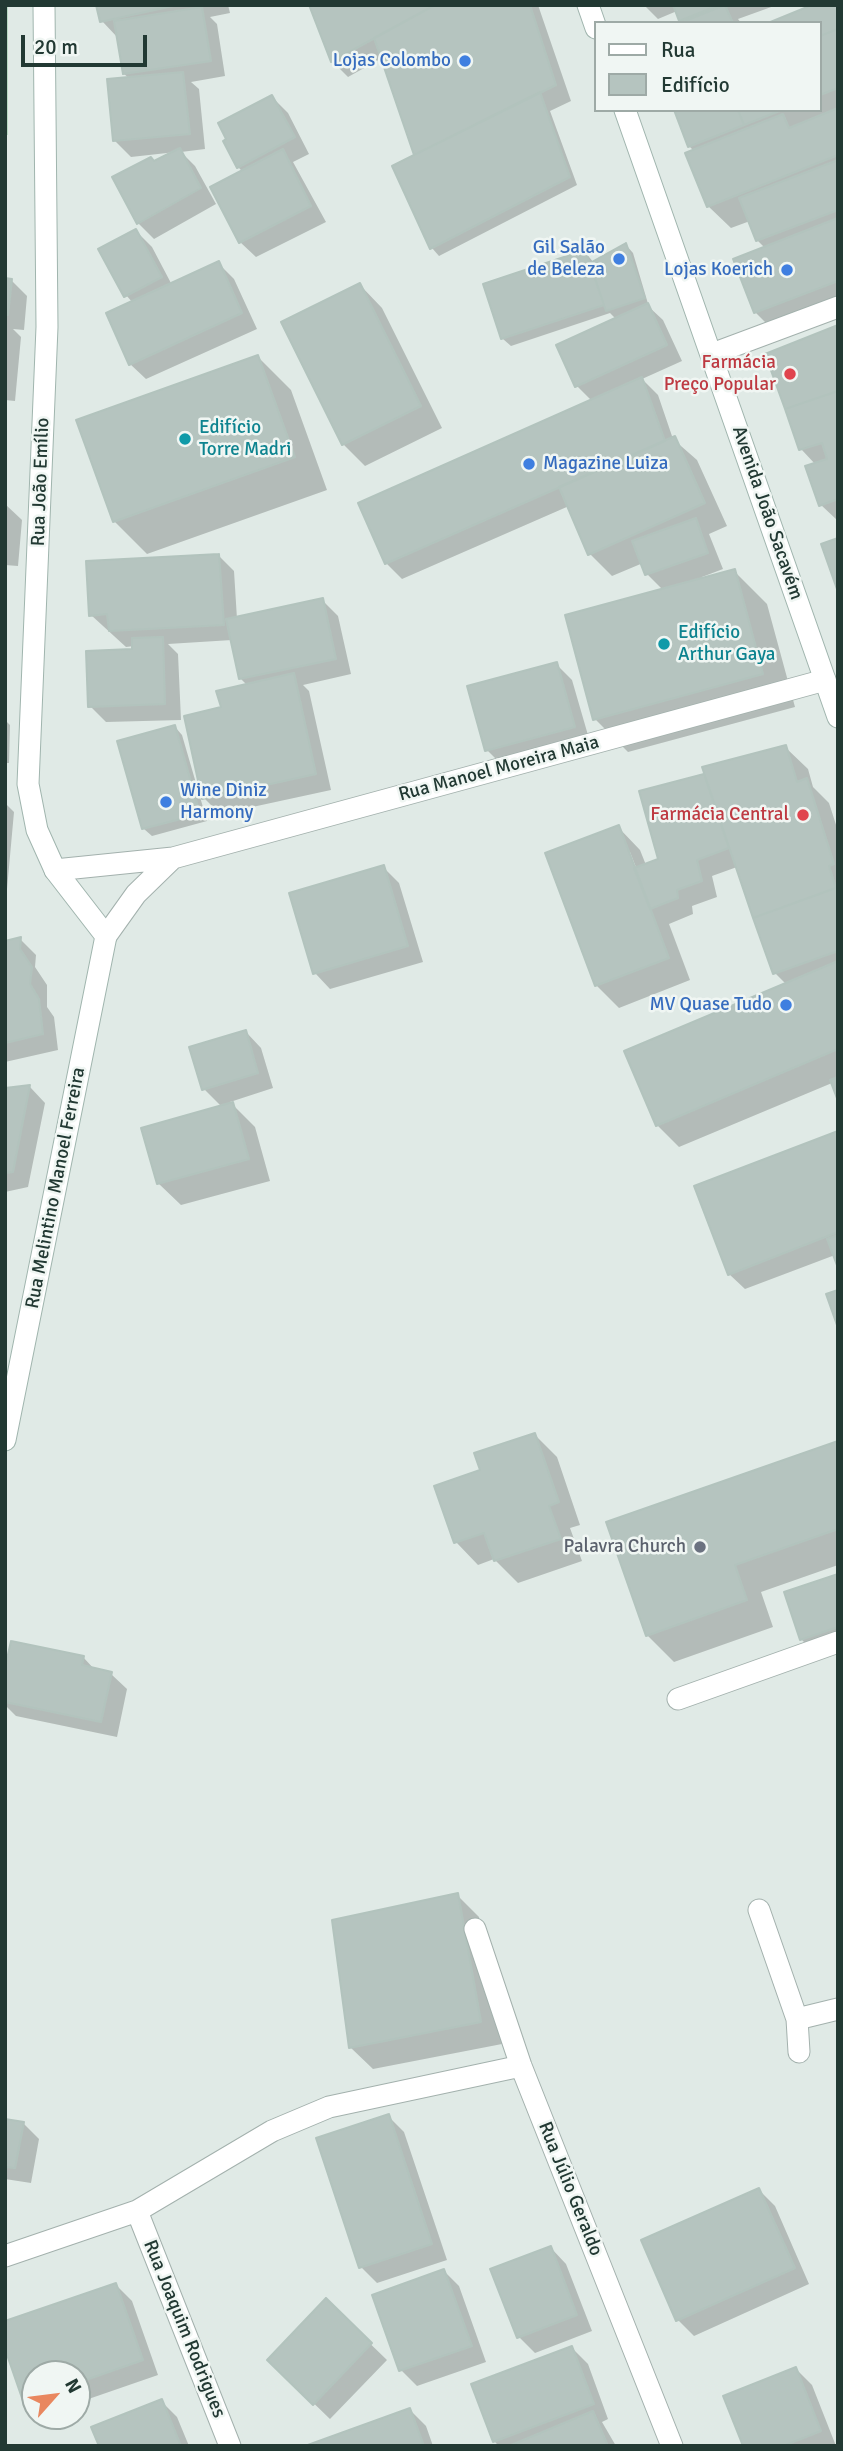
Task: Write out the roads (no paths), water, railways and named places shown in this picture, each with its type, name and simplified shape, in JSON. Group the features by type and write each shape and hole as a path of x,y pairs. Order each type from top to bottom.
{"street":[{"name":"Rua João Emílio","path":"44,5 47,327 28,784 37,830 55,870 106,936"},
{"name":"Avenida João Sacavém","path":"626,112 838,718"},
{"path":"712,354 838,307"},
{"name":"Rua Manoel Moreira Maia","path":"55,870 173,858 825,680"},
{"name":"Rua Manoel Moreira Maia","path":"106,936 136,894 173,858"},
{"name":"Rua Melintino Manoel Ferreira","path":"5,1440 106,936"},
{"path":"678,1699 838,1642"},
{"path":"759,1910 797,2020 799,2052"},
{"name":"Rua Júlio Geraldo","path":"475,1929 521,2066 672,2446"},
{"path":"797,2020 838,2009"},
{"path":"5,2256 137,2211 272,2131 330,2106 521,2066"},
{"name":"Rua Joaquim Rodrigues","path":"137,2211 230,2446"}],"place":[{"name":"Lojas Colombo","path":"465,61"},
{"name":"Gil Salão de Beleza","path":"619,259"},
{"name":"Lojas Koerich","path":"787,270"},
{"name":"Farmácia Preço Popular","path":"790,374"},
{"name":"Edifício Torre Madri","path":"185,439"},
{"name":"Magazine Luiza","path":"529,464"},
{"name":"Edifício Arthur Gaya","path":"664,644"},
{"name":"Wine Diniz Harmony","path":"166,802"},
{"name":"Farmácia Central","path":"803,815"},
{"name":"MV Quase Tudo","path":"786,1005"},
{"name":"Palavra Church","path":"700,1547"}]}
